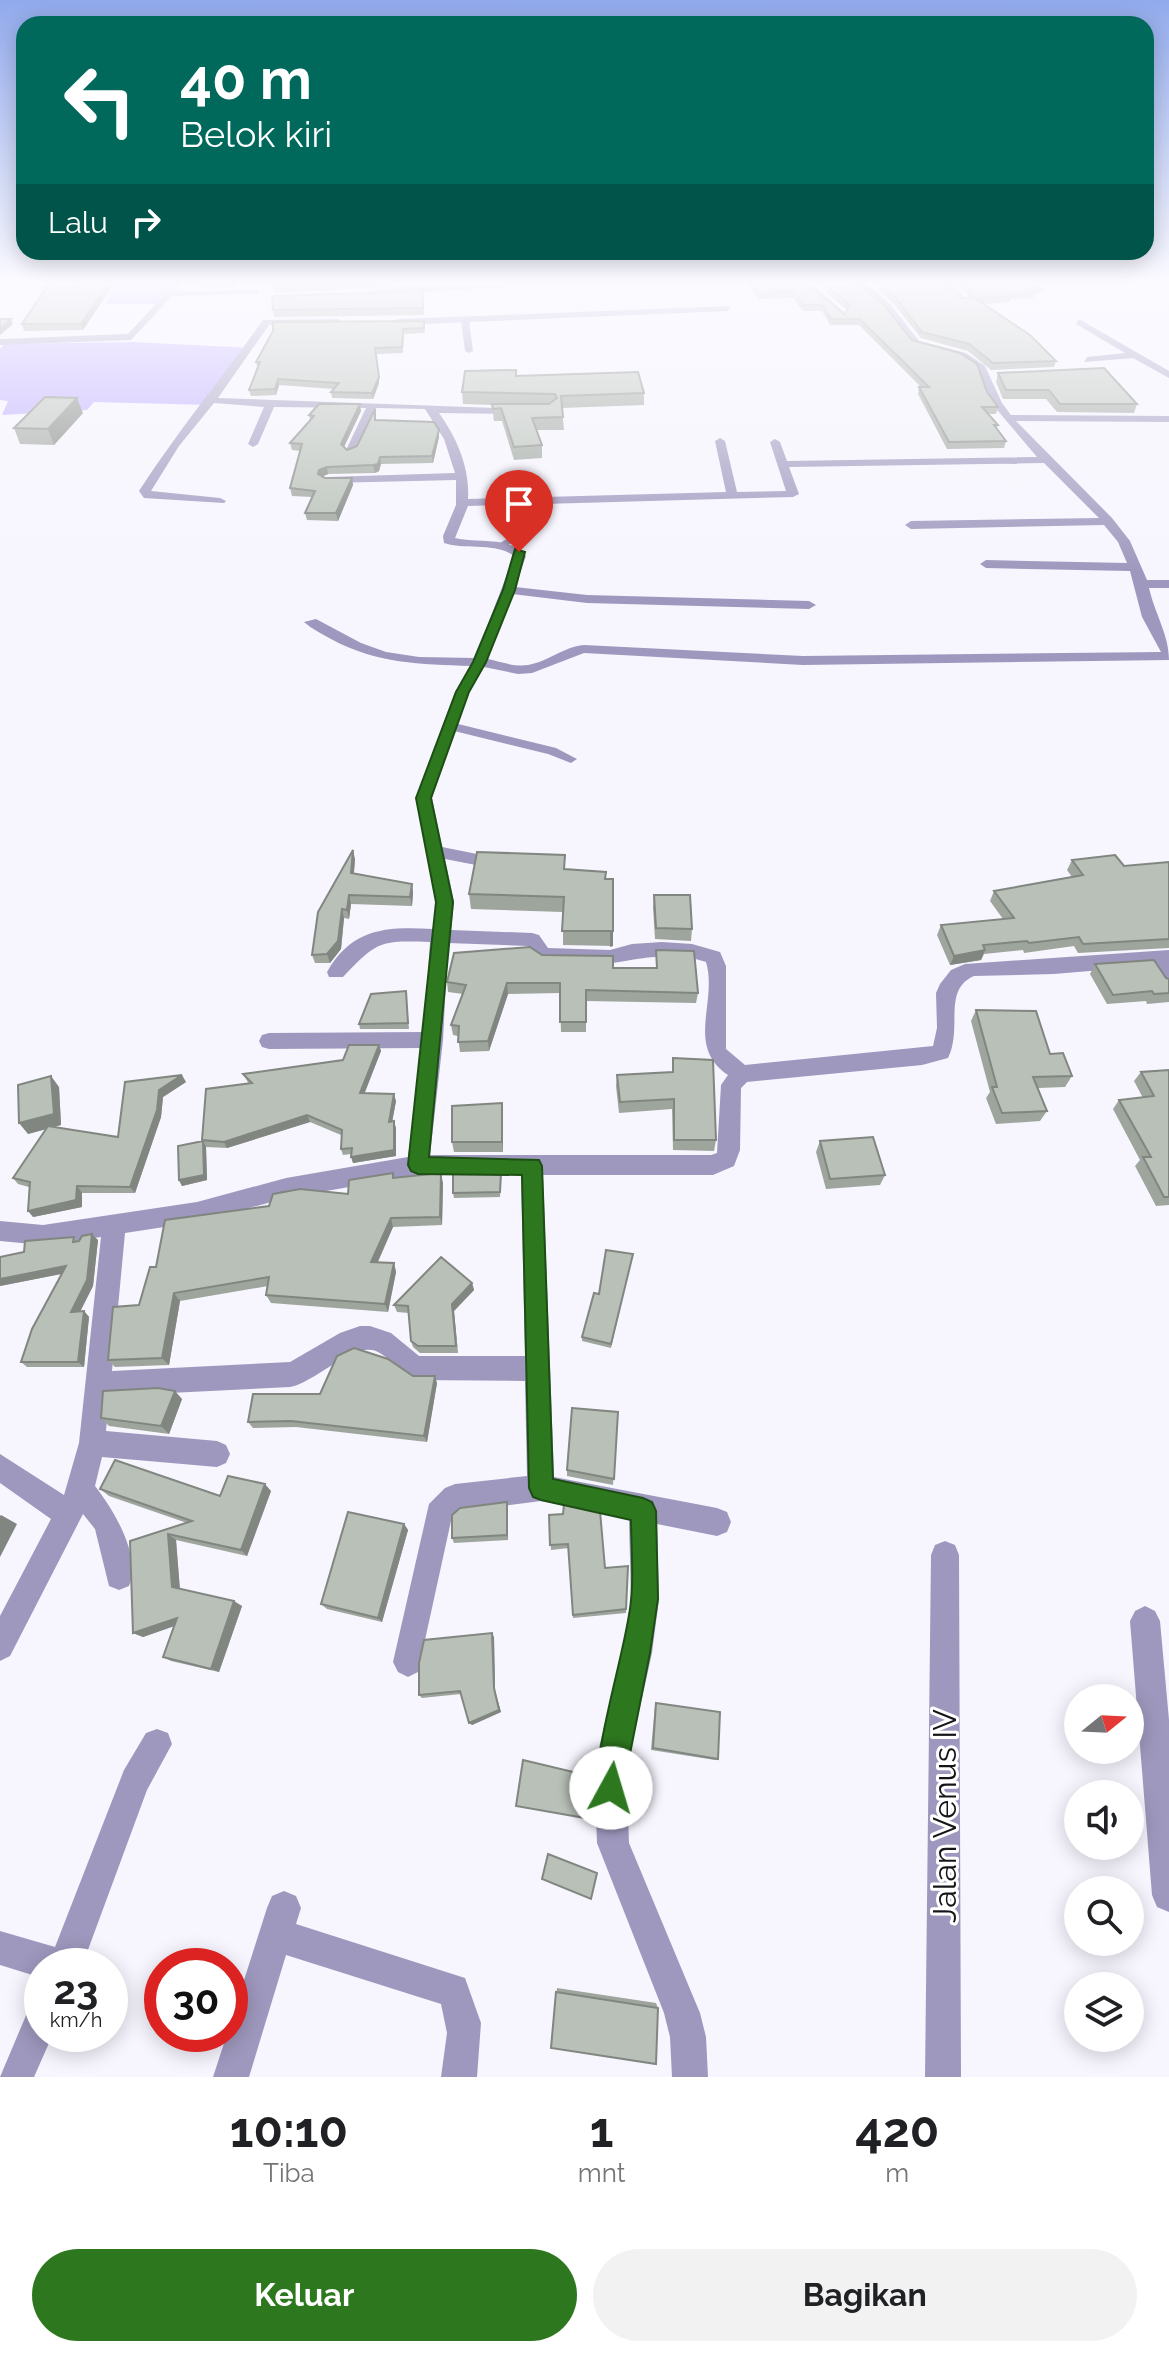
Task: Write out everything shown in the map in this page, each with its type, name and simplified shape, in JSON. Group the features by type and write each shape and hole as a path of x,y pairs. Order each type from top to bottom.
{"street":[{"path":"220,501 161,499 148,496 145,491 175,444 212,399 222,379"},
{"path":"311,622 361,649 385,656 416,661 480,662 520,670 533,668 571,650 584,649 649,656 786,661 1169,655 1149,617 1142,584 1124,541 1008,418 997,404 989,379"},
{"path":"212,399 220,403 426,405 432,410 455,453 461,476 462,503 448,540 500,546 519,552 509,590 480,662 462,692 424,798 445,902 418,1165"},
{"path":"253,444 270,404"},
{"path":"350,452 373,405"},
{"path":"432,410 530,411"},
{"path":"1008,418 1169,419"},
{"path":"720,441 733,498"},
{"path":"462,503 793,494 775,442"},
{"path":"783,464 1046,460"},
{"path":"328,480 461,476"},
{"path":"911,525 1108,521"},
{"path":"986,564 1135,567"},
{"path":"1142,584 1169,584"},
{"path":"509,590 587,599 809,605"},
{"path":"433,851 476,859"},
{"path":"336,972 362,945 388,934 532,940 543,955 611,957 619,952 653,950 707,954 713,957 717,966 716,1049 720,1059 742,1074"},
{"path":"0,1231 43,1235 197,1212 286,1188 418,1165 713,1165 726,1159 729,1150 731,1085 742,1074 922,1057 941,1052 946,1042 945,992 951,979 972,969 1162,958 1169,981"},
{"path":"269,1041 433,1040"},
{"path":"532,1166 541,1488"},
{"path":"0,1646 75,1502 92,1443 114,1224"},
{"path":"98,1384 283,1376 301,1372 347,1341 362,1340 386,1343 408,1365 417,1368 538,1369"},
{"path":"92,1443 217,1454"},
{"path":"0,1467 75,1502 107,1523 119,1576"},
{"path":"408,1662 439,1514 455,1498 541,1488 643,1511 717,1522"},
{"path":"643,1511 645,1599 637,1653 615,1748 611,1788 613,1843 682,2013 688,2037 690,2077"},
{"name":"Jalan Venus IV","path":"943,2077 945,1555"},
{"path":"1145,1621 1169,1895"},
{"path":"70,1948 135,1781 157,1744"},
{"path":"231,2077 280,1922 453,1990 464,2016 466,2043 459,2077"},
{"path":"0,1948 24,1955"},
{"path":"16,2077 27,2052"}],"lane":[{"path":"500,546 532,527"},
{"path":"450,726 552,751 571,759"}],"shaded area":[{"path":"0,379 229,379 209,405 94,402 87,410 2,415 8,401 0,400"}],"building":[{"path":"253,379 378,379 372,393 331,392 339,383 278,379 275,389 249,390"},
{"path":"464,379 640,379 644,393 561,396 563,417 532,418 542,445 514,447 501,408 493,409 492,404 549,404 557,398 555,394 462,392"},
{"path":"921,379 982,379 998,407 982,407 998,425 994,425 1006,441 949,442 919,387 929,387"},
{"path":"1001,379 1114,379 1137,404 1060,404 1049,390 1006,390"},
{"path":"45,397 77,398 48,429 14,428"},
{"path":"319,404 360,404 341,444 347,450 357,446 375,409 375,420 434,422 439,430 432,456 380,457 378,464 319,470 318,474 325,478 352,478 336,513 305,513 315,491 290,488 302,444 290,443 314,416 309,415"},
{"path":"353,850 351,873 412,884 410,897 349,895 347,910 342,909 338,941 327,954 312,955 318,912"},
{"path":"477,852 565,855 564,869 606,872 605,879 613,879 613,931 562,931 564,897 469,894"},
{"path":"1115,855 1124,866 1169,862 1169,939 1083,944 1079,937 1027,941 983,945 985,950 954,956 941,925 1014,918 994,891 1083,875 1072,860"},
{"path":"654,895 690,895 692,929 656,928"},
{"path":"530,947 542,955 613,956 613,968 657,968 656,950 694,951 698,993 586,990 586,1022 560,1022 560,983 507,983 488,1041 458,1042 459,1026 451,1025 466,985 447,982 454,953"},
{"path":"1154,960 1169,979 1169,993 1154,994 1152,991 1113,995 1095,964"},
{"path":"406,991 408,1023 359,1024 371,994"},
{"path":"976,1010 1036,1011 1050,1054 1063,1053 1072,1076 1033,1077 1047,1111 1002,1113 992,1087 997,1087"},
{"path":"349,1045 379,1045 360,1093 394,1094 389,1122 394,1121 394,1150 351,1157 352,1148 341,1149 342,1130 307,1115 224,1142 202,1140 206,1089 252,1083 243,1074 343,1060"},
{"path":"673,1058 713,1060 716,1140 674,1140 674,1099 620,1102 617,1075 673,1072"},
{"path":"1169,1070 1169,1197 1164,1197 1143,1157 1151,1157 1119,1100 1154,1096 1141,1072"},
{"path":"182,1075 159,1090 157,1110 130,1187 77,1186 76,1200 28,1211 30,1182 13,1178 48,1126 118,1137 125,1082"},
{"path":"51,1076 54,1114 19,1123 18,1085"},
{"path":"502,1103 502,1142 452,1142 452,1106"},
{"path":"873,1137 885,1175 830,1179 820,1141"},
{"path":"203,1141 204,1175 179,1180 178,1146"},
{"path":"393,1173 393,1178 441,1173 440,1217 391,1218 371,1262 394,1263 385,1304 266,1295 269,1277 174,1293 162,1358 108,1360 113,1307 139,1305 150,1267 156,1267 165,1220 269,1206 273,1194 300,1189 348,1194 349,1180"},
{"path":"453,1173 501,1173 500,1192 453,1193"},
{"path":"92,1234 87,1280 71,1312 84,1311 78,1362 21,1362 32,1329 66,1266 0,1279 0,1257 24,1252 25,1241 74,1237 73,1242"},
{"path":"606,1250 633,1254 611,1344 582,1337 594,1293 599,1294"},
{"path":"441,1257 472,1283 452,1304 456,1346 418,1346 411,1341 408,1306 394,1305"},
{"path":"354,1348 388,1359 413,1376 435,1376 424,1436 291,1421 248,1422 253,1394 320,1394 337,1356"},
{"path":"158,1388 175,1391 161,1426 101,1418 103,1391"},
{"path":"572,1408 618,1412 614,1479 567,1470"},
{"path":"115,1460 220,1496 228,1476 265,1484 241,1550 168,1534 172,1587 234,1601 211,1669 163,1657 177,1618 133,1633 130,1541 192,1521 100,1489"},
{"path":"507,1502 507,1535 452,1538 452,1515 460,1508"},
{"path":"564,1504 600,1511 605,1568 628,1566 626,1609 573,1615 568,1544 550,1545 549,1515 563,1514"},
{"path":"348,1512 404,1524 378,1618 321,1604"},
{"path":"492,1633 494,1688 499,1710 469,1723 460,1691 419,1695 419,1663 424,1640"},
{"path":"656,1703 720,1712 718,1759 653,1748"},
{"path":"523,1760 590,1776 585,1818 516,1806"},
{"path":"548,1854 597,1873 591,1899 542,1879"},
{"path":"556,1992 658,2008 656,2064 551,2048"}],"route":[{"path":"519,552 509,590 480,662 462,692 424,798 445,902 418,1165 532,1166 541,1488 643,1511 645,1599 637,1653 615,1748 611,1788"}]}
